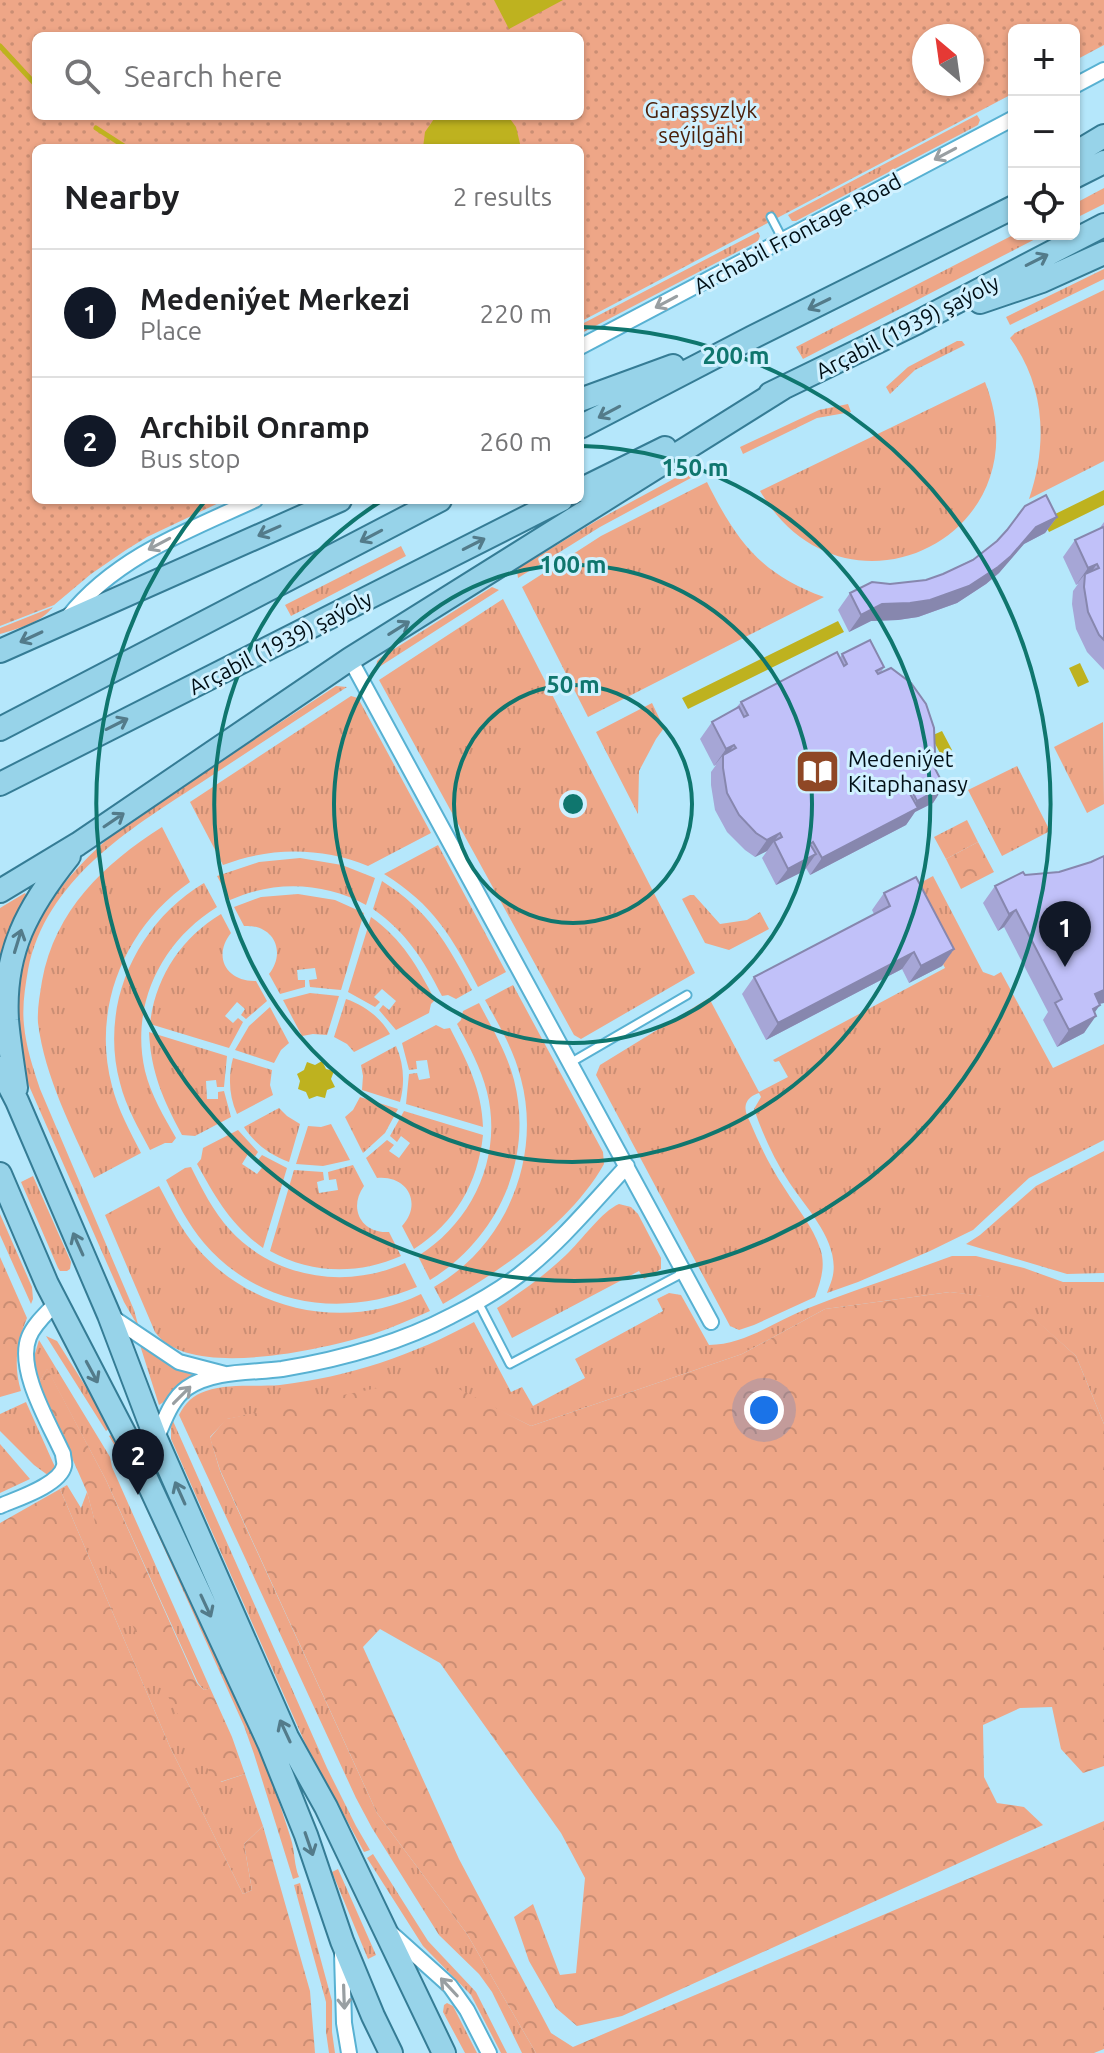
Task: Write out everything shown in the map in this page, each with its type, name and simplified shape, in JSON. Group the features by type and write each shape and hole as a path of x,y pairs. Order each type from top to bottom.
{"main road":[{"path":"1080,150 1104,136"},
{"path":"1080,174 1104,162"},
{"path":"885,272 1008,194"},
{"path":"584,425 1008,210"},
{"name":"Arçabil (1939) şaýoly","path":"584,488 918,322 1104,225"},
{"path":"918,322 1042,281 1104,253"},
{"path":"584,399 753,337"},
{"path":"0,891 78,844 350,659 783,388"},
{"path":"1,651 331,504"},
{"path":"0,729 432,504"},
{"name":"Arçabil (1939) şaýoly","path":"0,784 553,504"},
{"path":"17,1101 7,1022 7,998 16,944 27,915 44,887 78,844"},
{"path":"0,1068 109,1315 156,1439 287,1737 326,1807 444,2053"},
{"path":"0,1174 4,1190 56,1303 132,1448 269,1743 306,1835 342,1941 391,2053"}],"street":[{"path":"1080,83 1104,70"},
{"name":"Archabil Frontage Road","path":"584,345 1008,121"},
{"path":"64,622 105,578 135,558 246,504"},
{"path":"350,659 711,1322"},
{"path":"156,1439 175,1400 185,1389 198,1382 335,1359 378,1348 478,1302 544,1254 627,1166"},
{"path":"0,1506 50,1483 60,1475 65,1464 28,1375 25,1358 29,1334 56,1303"},
{"path":"109,1315 179,1362 229,1375"},
{"path":"383,1925 450,1986 467,2010 489,2053"},
{"path":"342,1941 344,2023 349,2053"}],"lane":[{"path":"771,217 783,240"},
{"path":"570,1063 687,995"},
{"path":"478,1302 510,1364 684,1272"}],"green space":[{"name":"Garaşsyzlyk seýilgähi","path":"0,0 1104,0 1104,45 1080,58 1080,24 1008,24 1008,96 584,320 584,144 32,144 32,504 217,504 147,537 91,574 54,605 0,626"},
{"path":"977,115 980,120 978,125 796,221 788,215"},
{"path":"1104,188 1104,204 1080,216 1080,201"},
{"path":"758,232 758,241 584,332 584,323"},
{"path":"1008,238 1033,240 803,359 796,347"},
{"path":"1104,269 1104,279 1010,325 1006,317"},
{"path":"1104,290 1104,461 1029,499 1039,457 1040,416 1030,375 1010,338"},
{"path":"957,341 965,345 915,370 890,394 886,387 908,367"},
{"path":"985,382 996,437 987,484 963,522 927,548 884,560 839,556 796,534 760,491"},
{"path":"848,404 851,412 817,418 743,454 740,447 819,410"},
{"path":"692,469 702,472 600,527 518,578 519,568 596,521"},
{"path":"707,482 752,553 783,577 824,597 588,717 522,587 601,536"},
{"path":"401,546 406,556 291,616 285,605"},
{"path":"492,587 499,590 376,669 380,658"},
{"path":"503,599 695,973 581,1039 574,1035 379,680"},
{"path":"53,607 36,621 0,634 0,628"},
{"path":"336,686 347,687 145,820 94,860 52,909 38,938 28,970 23,1018 30,1057 40,1089 139,1328 124,1302 26,1079 19,1038 18,1001 23,967 33,936 48,907 68,879 124,825"},
{"path":"351,696 358,698 431,833 368,866 332,855 296,852 259,855 223,865 190,802"},
{"path":"652,703 664,728 639,771 638,814 596,732"},
{"path":"1103,722 1104,804 1087,813 1054,747"},
{"path":"1017,766 1050,831 1002,856 968,790"},
{"path":"967,820 978,842 946,859 934,837"},
{"path":"162,827 190,882 167,900 131,946 110,999 106,1028 112,1086 141,1153 94,1178 60,1102 47,1063 38,1023 42,981 58,932 85,891 121,857"},
{"path":"978,842 994,872 961,889 946,859"},
{"path":"438,845 506,972 478,987 440,923 416,898 384,874"},
{"path":"300,858 342,865 375,878 366,905 333,892 299,886 264,889 230,900 217,876 259,862"},
{"path":"933,876 983,972 994,976 1001,972 1053,1068 1104,1044 1104,1140 1029,1178 973,1230 827,1293 834,1262 826,1237 769,1147 754,1109 761,1097 759,1093 749,1098 747,1116 770,1165 817,1240 823,1267 815,1297 739,1330 730,1326 596,1075 600,1065 709,998 759,1092 788,1077 779,1061 773,1060 945,968 905,891"},
{"path":"382,881 412,904 435,929 472,990 456,999 442,996 413,948 373,909"},
{"path":"204,883 217,907 180,938 154,977 146,999 141,1046 145,1071 154,1097 176,1138 172,1143 150,1150 129,1109 120,1083 115,1054 119,996 142,944 159,921 180,900"},
{"path":"25,893 27,896 9,930 0,962 0,908"},
{"path":"298,894 335,900 364,913 341,990 310,987 309,980 317,979 315,968 297,970 298,980 305,980 305,987 280,994 269,974 277,957 274,941 263,929 244,926 234,907 261,897"},
{"path":"694,895 720,924 747,920 760,912 769,929 729,950 705,943 682,899"},
{"path":"221,914 231,933 223,951 226,966 237,977 256,981 267,1001 246,1019 241,1015 245,1009 237,1002 225,1016 233,1023 238,1018 243,1022 229,1048 150,1024 158,991 172,961 194,935"},
{"path":"371,917 401,944 435,1000 429,1013 396,1030 379,1010 383,1005 389,1010 396,1001 382,989 374,997 380,1002 375,1007 348,992"},
{"path":"513,985 603,1152 604,1164 590,1186 554,1226 510,1261 443,1304 434,1287 459,1270 499,1224 522,1169 526,1109 521,1079 501,1028 485,1000"},
{"path":"310,993 339,996 327,1035 302,1036 283,1000"},
{"path":"346,999 371,1012 390,1034 354,1052 334,1037"},
{"path":"479,1003 503,1050 514,1080 519,1110 519,1139 505,1194 492,1219 454,1263 430,1280 418,1256 454,1225 468,1206 487,1163 491,1116 487,1092 457,1024 463,1011"},
{"path":"270,1007 289,1043 274,1063 235,1050 249,1026"},
{"path":"436,1025 450,1028 462,1052 477,1088 483,1127 406,1104 409,1074 417,1073 419,1080 430,1078 427,1060 416,1061 417,1069 409,1070 402,1043"},
{"path":"149,1032 227,1056 224,1087 217,1087 216,1080 206,1081 207,1099 218,1099 218,1092 224,1091 231,1117 195,1136 182,1135 159,1085"},
{"path":"396,1046 403,1074 400,1102 362,1090 361,1065"},
{"path":"233,1058 272,1070 270,1085 273,1095 237,1114 230,1086"},
{"path":"360,1097 398,1109 385,1133 363,1153 345,1117"},
{"path":"279,1108 300,1124 289,1162 263,1148 244,1127"},
{"path":"404,1111 483,1135 476,1169 462,1200 441,1227 414,1249 402,1226 411,1208 409,1192 397,1181 377,1178 366,1158 387,1140 394,1145 389,1151 399,1158 410,1143 401,1136 397,1142 390,1136"},
{"path":"331,1124 350,1160 323,1166 296,1164 308,1126"},
{"path":"238,1130 258,1152 254,1158 248,1154 242,1164 257,1174 264,1165 258,1160 262,1155 287,1168 263,1248 233,1220 197,1164 203,1148"},
{"path":"1104,1151 1104,1273 1067,1274 966,1244 1036,1186"},
{"path":"353,1165 364,1186 357,1203 360,1218 371,1229 389,1232 401,1256 368,1266 335,1269 302,1264 270,1251 294,1170 323,1172 324,1180 317,1182 319,1193 338,1190 336,1179 329,1180 328,1172"},
{"path":"191,1167 224,1223 267,1259 289,1269 335,1277 359,1276 405,1263 417,1287 389,1297 332,1304 303,1301 250,1281 226,1265 204,1243 174,1196 166,1180"},
{"path":"33,1176 71,1262 67,1271 58,1268 21,1182"},
{"path":"159,1186 181,1227 198,1249 220,1271 245,1288 273,1301 332,1313 392,1305 421,1294 430,1311 373,1334 291,1353 226,1358 197,1355 172,1347 155,1332 105,1215"},
{"path":"619,1204 631,1207 638,1214 661,1258 661,1269 644,1279 639,1271 512,1338 497,1308 549,1270"},
{"path":"0,1214 32,1287 31,1304 0,1235"},
{"path":"952,1256 976,1256 1063,1282 1104,1282 1104,1424 1076,1356 1013,1300 950,1292 825,1309 742,1354 531,1426 492,1407 285,1408 227,1419 210,1437 220,1471 377,1813 467,1934 536,2053 522,2053 492,1992 479,1974 439,1935 372,1828 179,1415 190,1400 206,1391 233,1386 280,1385 355,1370 428,1345 474,1322 511,1392 522,1387 533,1406 585,1378 575,1359 663,1311 657,1299 669,1293 681,1295 709,1345 722,1344 747,1337 824,1302"},
{"path":"0,1257 27,1318 17,1354 21,1391 0,1397"},
{"path":"950,1292 1013,1299 1076,1356 1104,1424 1104,1766 1083,1773 1061,1749 1052,1707 1020,1708 983,1725 984,1777 997,1803 1024,1807 1043,1825 622,2016 577,2026 556,2008 529,1961 514,1917 533,1904 560,1975 576,1973 585,1878 561,1833 440,1663 380,1629 363,1647 459,1859 551,2033 573,2047 1104,1821 1104,2049 1094,2053 536,2053 467,1934 377,1813 220,1470 210,1438 226,1419 402,1383 453,1386 531,1426 742,1354 825,1309"},
{"path":"46,1336 57,1341 111,1427 106,1431"},
{"path":"39,1340 110,1457 210,1688 204,1690 198,1683 106,1480 47,1369 39,1383 34,1357"},
{"path":"139,1342 165,1360 207,1374 159,1405"},
{"path":"47,1368 106,1480 197,1683 204,1690 210,1688 245,1774 220,1782 210,1773 142,1649 101,1545 87,1492 39,1383"},
{"path":"26,1402 55,1467 49,1476 0,1431 0,1414"},
{"path":"173,1421 327,1768 370,1850 364,1852 305,1743 171,1439"},
{"path":"114,1433 250,1724 286,1824 299,1877 293,1879 244,1726 127,1466 109,1436"},
{"path":"0,1444 30,1479 0,1493"},
{"path":"67,1485 81,1508 87,1492 94,1518 221,1782 245,1774 263,1826 244,1844 252,1890 243,1894 170,1747 60,1489"},
{"path":"60,1489 170,1747 243,1894 252,1890 244,1844 263,1826 310,1991 315,2053 0,2053 0,1523"},
{"path":"373,1854 428,1941 476,1992 507,2053 501,2053 471,1995 423,1946 367,1858"},
{"path":"338,1869 376,1955 368,1959 332,1872"},
{"path":"300,1883 332,2001 335,2053 329,2053 326,2002 294,1885"},
{"path":"447,2003 453,2006 477,2053 465,2053 443,2012"}],"shaded area":[{"path":"494,0 563,0 509,29"},
{"path":"433,120 511,120 520,144 424,144 425,132"},
{"path":"1104,490 1104,505 1049,532 1043,520"},
{"path":"838,621 844,632 688,709 682,698"},
{"path":"1080,663 1089,682 1078,687 1069,668"},
{"path":"942,731 952,750 941,755 931,736"},
{"path":"322,1061 326,1069 334,1071 331,1079 335,1087 327,1090 325,1098 317,1096 309,1099 306,1092 298,1089 300,1081 297,1074 304,1070 307,1062 315,1065"}],"building":[{"path":"1046,495 1057,517 1036,527 1011,556 969,586 930,600 882,604 861,615 850,593 872,582 890,584 926,580 973,560 997,541 1025,506"},
{"path":"1103,527 1104,640 1088,612 1084,587 1085,574 1099,568 1097,564 1088,568 1075,540"},
{"name":"Medeniýet Kitaphanasy","path":"870,640 884,667 876,671 878,674 891,668 911,683 926,704 934,728 935,753 922,760 930,759 944,786 917,801 912,791 909,792 918,808 822,858 813,842 810,844 816,854 788,869 774,841 782,837 780,833 767,840 756,833 739,815 727,793 723,755 736,748 734,745 726,749 712,722 739,707 744,717 748,715 741,702 837,652 844,666 847,664 842,654"},
{"path":"1104,856 1104,990 1095,994 1100,1005 1093,1009 1096,1016 1069,1030 1055,1003 1062,999 1016,910 1009,914 995,886 1023,872 1025,875 1059,872"},
{"path":"916,877 954,949 921,966 914,952 778,1023 754,977 890,906 884,893"}],"waterway":[{"path":"0,46 32,81"},
{"path":"96,128 121,144"}],"place":[{"name":"Medeniýet Kitaphanasy","path":"817,771"},
{"name":"Medeniýet Merkezi","path":"1065,967"},
{"name":"Archibil Onramp","path":"138,1495"}]}
